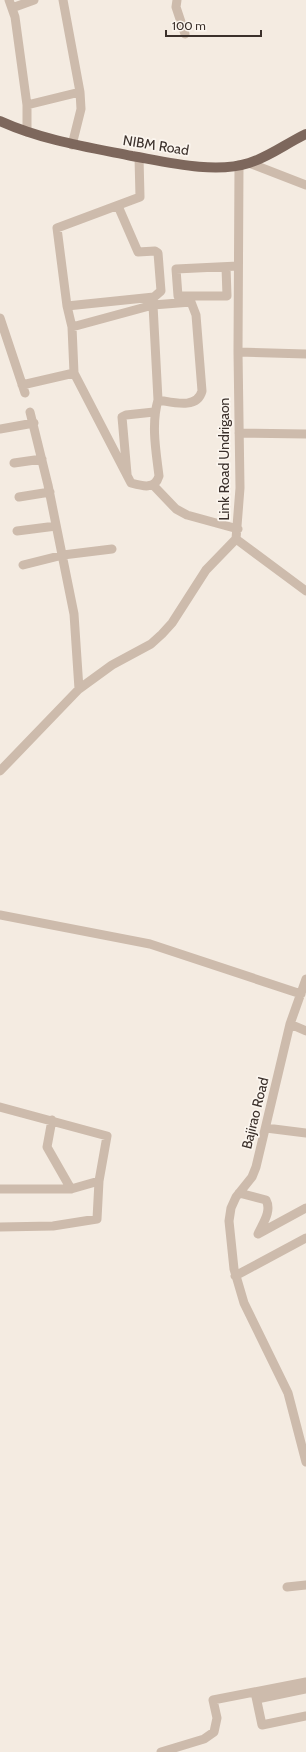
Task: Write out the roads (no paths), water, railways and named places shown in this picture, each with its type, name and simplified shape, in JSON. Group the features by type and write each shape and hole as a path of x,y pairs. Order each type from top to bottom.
{"main road":[{"name":"NIBM Road","path":"0,121 27,132 72,145 208,167 244,164 306,134"}],"street":[{"path":"27,132 27,105 15,16 10,4 34,0"},
{"path":"63,0 80,92 81,108 72,145"},
{"path":"177,0 176,7 185,34"},
{"path":"27,105 80,92"},
{"path":"139,157 140,197 56,228 67,306 72,327 74,373 127,477 131,483 145,486 153,485 157,482 159,476 154,437 154,412 158,400 153,305"},
{"path":"244,164 306,185"},
{"name":"Link Road Undrigaon","path":"0,771 79,690 112,665 151,644 162,634 172,623 206,570 239,537 238,266 244,164"},
{"path":"67,306 154,297 161,291 158,253 155,251 138,252 118,206"},
{"path":"226,267 227,296 178,296 176,269 238,266"},
{"path":"72,327 153,305 191,302 195,309 202,391 201,397 196,401 187,403 158,400"},
{"path":"0,318 24,389 74,373"},
{"path":"238,352 306,354"},
{"path":"30,412 50,492 74,614 79,690"},
{"path":"127,477 122,417 126,415 154,412"},
{"path":"0,429 34,424"},
{"path":"239,433 306,434"},
{"path":"14,463 42,459"},
{"path":"153,485 176,509 239,537 259,556 306,591"},
{"path":"19,497 50,492"},
{"path":"17,531 56,526"},
{"path":"23,565 63,555 112,549"},
{"path":"0,915 150,944 301,994"},
{"name":"Bajirao Road","path":"306,979 290,1024 256,1167 252,1177 239,1193 230,1208 231,1250 235,1276 244,1304 288,1393 306,1462"},
{"path":"290,1024 306,1030"},
{"path":"0,1107 107,1136 99,1181 97,1219 53,1226 0,1227"},
{"path":"52,1120 47,1147 71,1189"},
{"path":"266,1128 306,1133"},
{"path":"0,1191 71,1189 99,1181"},
{"path":"239,1193 266,1200 269,1204 269,1209 258,1234 306,1208"},
{"path":"235,1276 306,1238"},
{"path":"287,1587 306,1585"},
{"path":"256,1695 306,1682"},
{"path":"161,1752 204,1739 214,1732 217,1718 213,1700 306,1689"},
{"path":"256,1695 262,1724 306,1716"}]}
